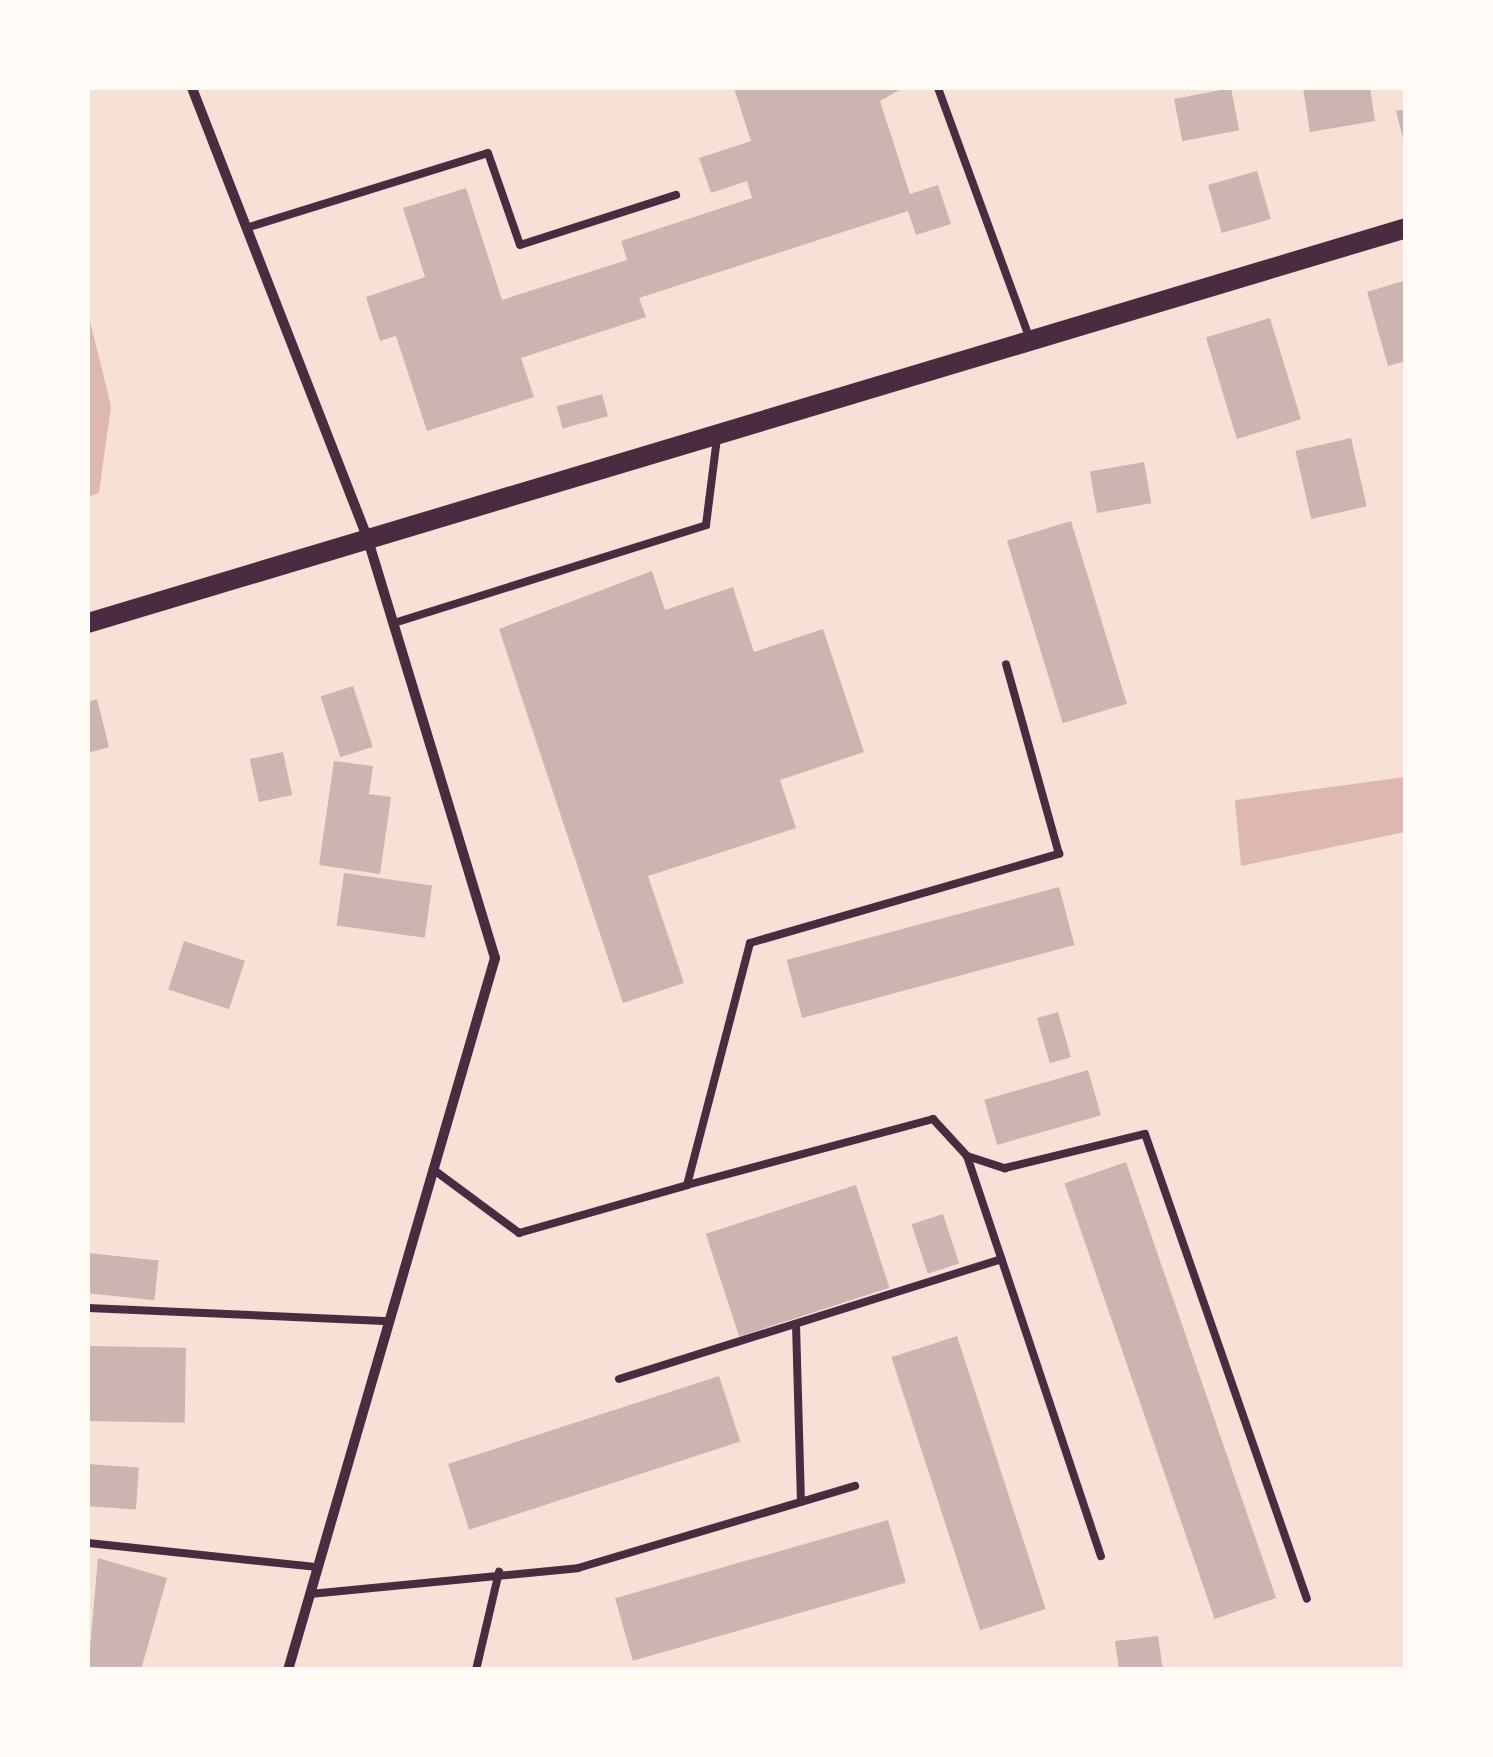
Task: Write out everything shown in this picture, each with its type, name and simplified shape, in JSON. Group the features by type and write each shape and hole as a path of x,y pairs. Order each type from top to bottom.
{"main road":[{"path":"88,623 1406,228"}],"street":[{"path":"192,88 368,540 495,958 288,1670"}],"lane":[{"path":"938,88 1031,341"},
{"path":"246,228 488,154 520,245 676,195"},
{"path":"394,623 706,525 718,437"},
{"path":"687,1185 750,943 1059,854 1006,664"},
{"path":"434,1170 520,1233 933,1119 967,1156 1101,1556"},
{"path":"967,1156 1005,1168 1145,1134 1307,1600"},
{"path":"619,1379 1002,1259"},
{"path":"88,1308 390,1322"},
{"path":"796,1324 801,1502"},
{"path":"310,1594 499,1572 578,1568 855,1486"},
{"path":"88,1542 318,1568"},
{"path":"476,1670 499,1572"}],"shaded area":[{"path":"88,313 111,406 99,493 88,497"},
{"path":"1405,777 1405,832 1241,866 1235,800"}],"building":[{"path":"734,88 903,88 880,101 910,194 938,185 951,224 916,235 908,211 639,298 646,317 521,358 534,397 427,431 396,336 380,341 366,297 425,277 403,208 466,188 502,300 627,260 621,241 752,198 747,181 711,193 699,158 751,141"},
{"path":"1231,88 1239,130 1182,141 1174,99"},
{"path":"1303,88 1370,88 1375,121 1310,132"},
{"path":"1406,109 1406,143 1404,143 1396,111"},
{"path":"1257,171 1271,219 1222,233 1208,185"},
{"path":"1406,280 1406,361 1388,366 1367,292"},
{"path":"1270,318 1301,419 1237,439 1206,338"},
{"path":"602,394 608,416 563,428 557,406"},
{"path":"1351,438 1367,506 1311,519 1295,451"},
{"path":"1144,462 1151,503 1097,513 1090,472"},
{"path":"1071,521 1127,704 1063,723 1007,541"},
{"path":"652,571 665,610 733,587 754,652 823,629 864,752 780,780 796,828 648,876 684,983 623,1003 499,629"},
{"path":"353,686 373,747 340,757 321,697"},
{"path":"97,699 109,747 88,753 88,702"},
{"path":"283,752 292,795 259,802 250,759"},
{"path":"334,761 373,766 369,794 391,797 380,874 319,865"},
{"path":"344,873 432,885 425,938 337,925"},
{"path":"1059,887 1075,945 802,1018 787,960"},
{"path":"184,941 245,961 229,1009 168,990"},
{"path":"1058,1012 1071,1057 1050,1063 1037,1018"},
{"path":"1088,1070 1101,1115 997,1145 984,1100"},
{"path":"1126,1162 1276,1598 1215,1619 1065,1183"},
{"path":"856,1185 889,1288 739,1337 706,1234"},
{"path":"943,1214 959,1263 928,1274 912,1224"},
{"path":"88,1253 159,1260 154,1300 88,1293"},
{"path":"957,1336 1046,1609 980,1630 891,1357"},
{"path":"88,1346 186,1348 185,1423 88,1421"},
{"path":"719,1376 740,1442 469,1530 448,1464"},
{"path":"88,1464 139,1468 136,1509 88,1506"},
{"path":"888,1520 906,1582 633,1661 615,1598"},
{"path":"98,1558 167,1578 141,1670 88,1670"},
{"path":"1158,1636 1163,1670 1119,1670 1115,1641"}]}
